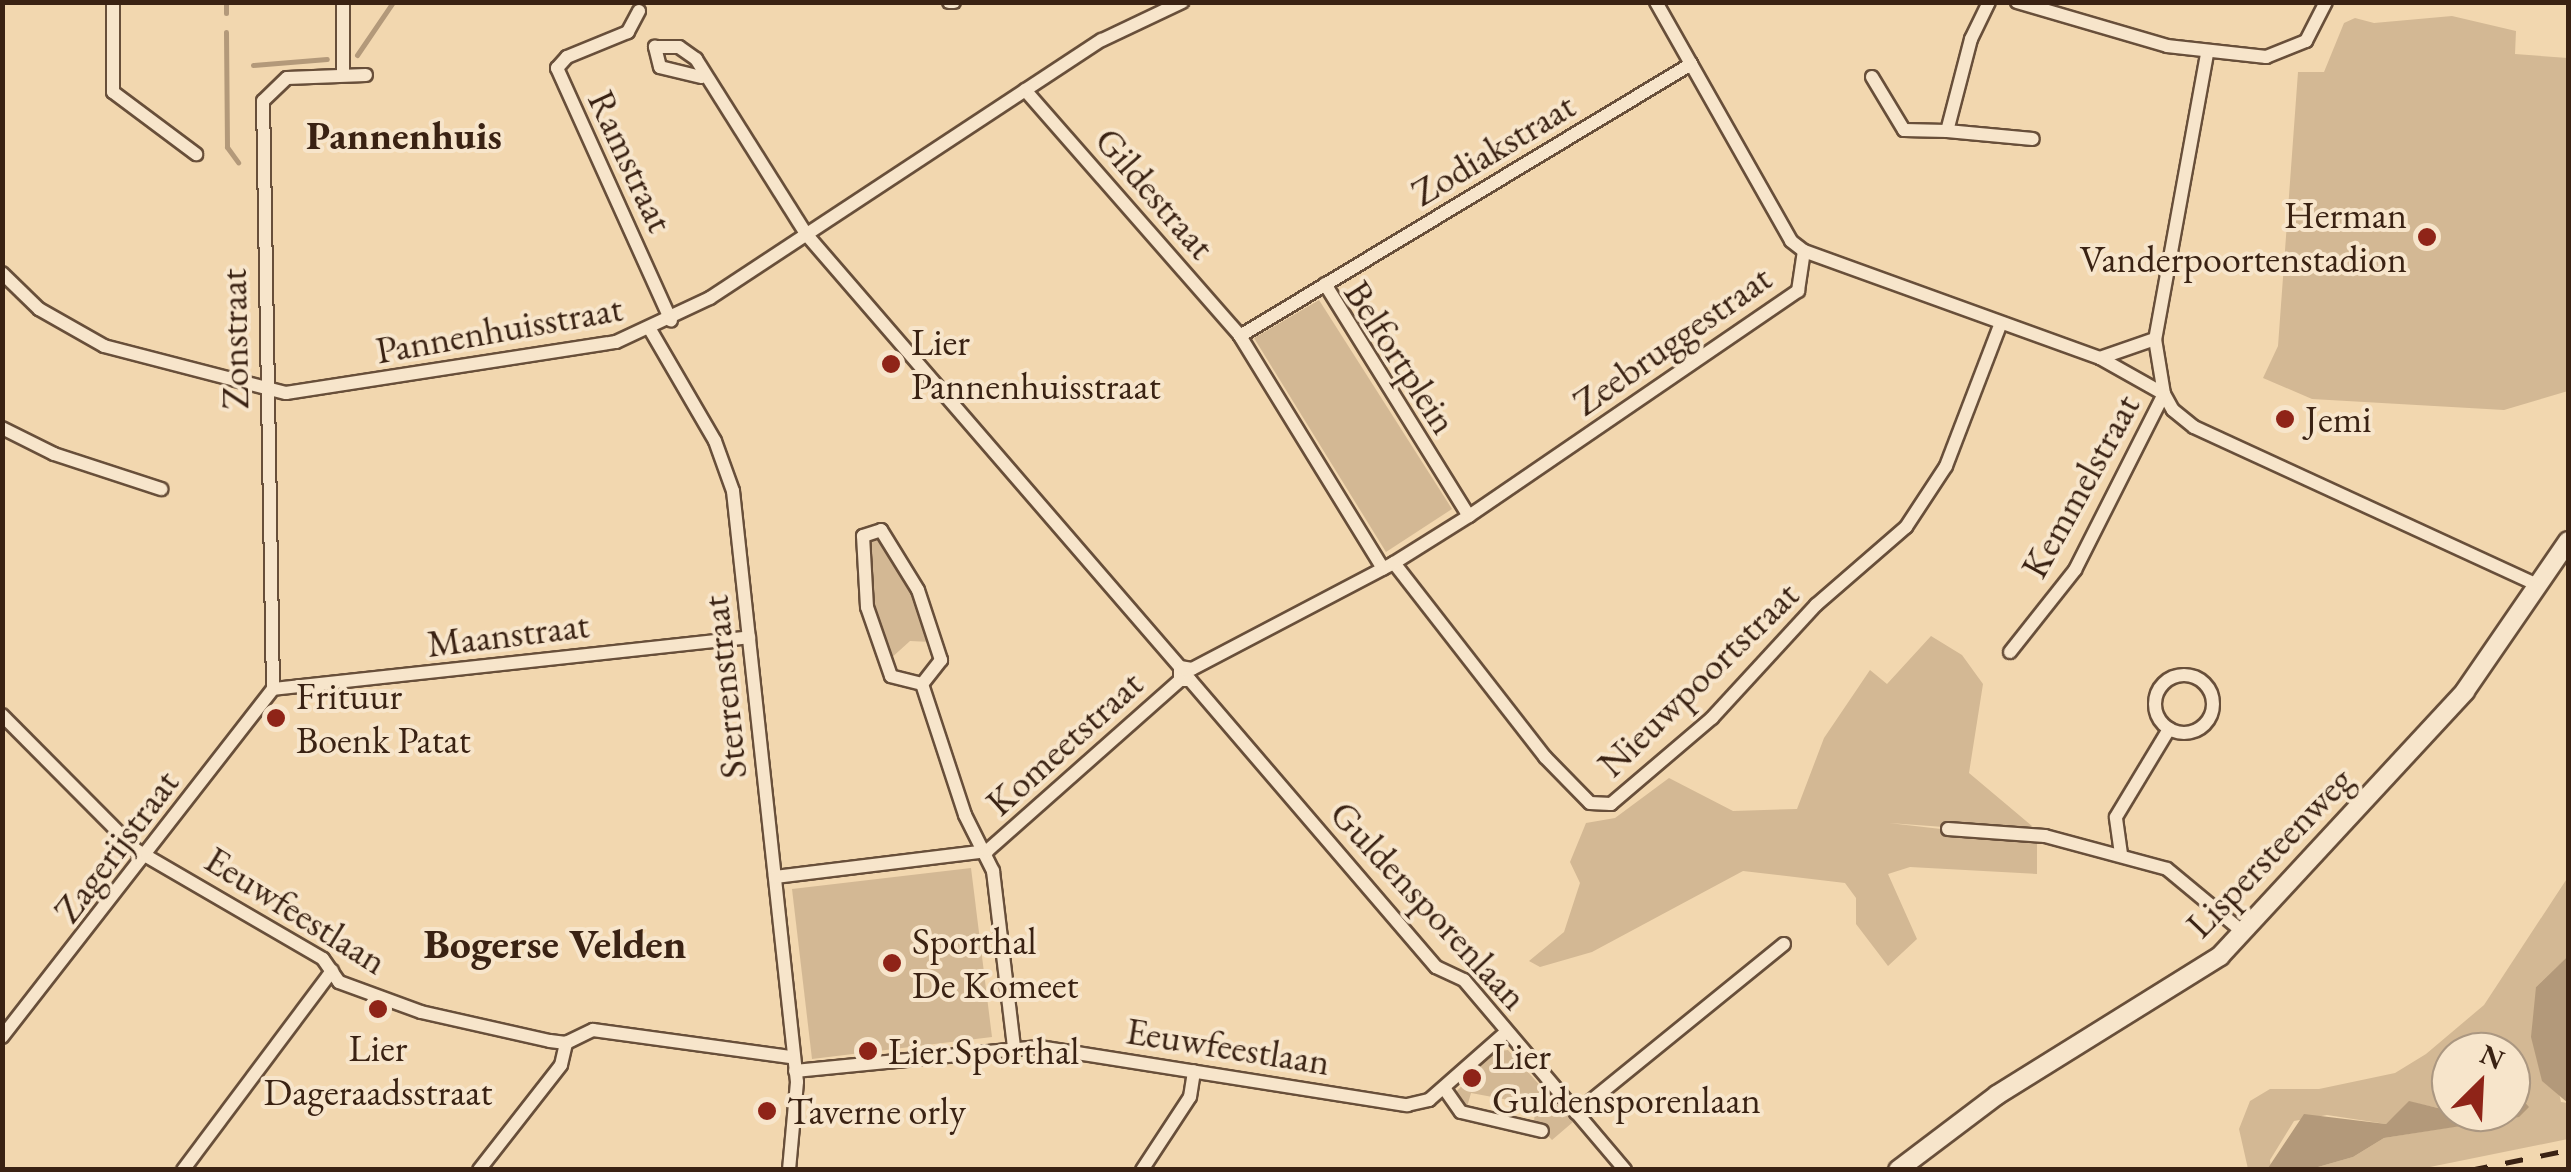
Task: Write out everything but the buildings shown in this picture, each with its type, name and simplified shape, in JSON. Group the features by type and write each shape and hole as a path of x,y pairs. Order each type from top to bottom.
{"street":[{"path":"113,2 113,92 196,154"},
{"path":"344,2 344,75"},
{"name":"Pannenhuisstraat","path":"2,273 39,309 104,346 286,393 378,383 651,331 1102,40 1182,2"},
{"path":"1656,2 1791,241 1804,252"},
{"path":"1946,131 1971,39 1990,2"},
{"path":"2017,2 2207,54 2287,54 2306,41 2326,2"},
{"name":"Ramstraat","path":"639,11 628,32 567,57 557,68 671,321"},
{"path":"2164,394 2155,339 2207,54"},
{"name":"Zodiakstraat","path":"1325,284 1691,64"},
{"name":"Zonstraat","path":"274,689 264,388 263,101 286,78 366,75"},
{"name":"Guldensporenlaan","path":"702,77 806,234 1436,967 1464,980 1625,1170"},
{"path":"1872,77 1904,130 2034,139"},
{"name":"Gildestraat","path":"1025,90 1240,336"},
{"name":"Zeebruggestraat","path":"1389,566 1469,516 1798,291 1804,252 2100,358 2164,394 2194,427 2538,585"},
{"name":"Belfortplein","path":"1240,336 1325,284 1469,516"},
{"name":"Nieuwpoortstraat","path":"1389,566 1546,757 1590,804 1611,804 1712,718 1816,604 1906,527 1946,466 2001,323"},
{"name":"Sterrenstraat","path":"651,331 715,441 733,491 793,1064 790,1170"},
{"path":"1240,336 1389,566"},
{"path":"2100,358 2155,339"},
{"name":"Kemmelstraat","path":"2010,652 2075,570 2164,394"},
{"path":"2,428 54,454 161,489"},
{"path":"881,530 918,590 941,660 922,684 891,676 867,606 864,536 881,530"},
{"name":"Lispersteenweg","path":"1898,1170 1997,1095 2220,956 2464,691 2568,541"},
{"name":"Komeetstraat","path":"775,877 987,851 1186,674 1389,566"},
{"name":"Maanstraat","path":"274,689 749,637"},
{"path":"2182,676 2201,681 2213,702 2207,723 2189,733 2169,729 2155,706 2162,685 2182,676"},
{"path":"922,684 965,815 987,851"},
{"name":"Zagerijstraat","path":"2,1037 274,689"},
{"name":"Eeuwfeestlaan","path":"2,714 146,856 323,959 339,982 421,1012 566,1043 593,1030 793,1064 1014,1048 1406,1104 1444,1088 1506,1032"},
{"path":"2121,854 2116,817 2169,729"},
{"path":"1948,829 2044,836 2176,872 2244,933"},
{"name":"Komeetstraat","path":"987,851 1014,1048"},
{"path":"1576,1113 1784,944"},
{"path":"183,1170 332,972"},
{"path":"480,1170 560,1065 566,1043"},
{"path":"1142,1170 1190,1097 1194,1071"},
{"path":"1444,1088 1461,1112 1542,1131"}],"shaded area":[{"name":"Herman Vanderpoortenstadion","path":"2452,16 2516,31 2515,54 2568,58 2568,391 2504,410 2312,399 2263,378 2278,346 2298,72 2324,72 2344,23 2355,18 2374,23"},
{"path":"1319,300 1452,509 1386,552 1254,338"},
{"path":"880,535 915,590 931,642 910,641 889,660 871,604 867,538"},
{"path":"1931,636 1962,655 1983,684 1969,773 2032,826 2026,833 1889,823 2037,840 2037,874 1910,867 1888,874 1917,939 1888,966 1856,924 1856,898 1845,883 1743,871 1592,952 1540,967 1529,961 1564,932 1580,883 1570,862 1586,823 1615,818 1669,778 1733,811 1797,809 1824,738 1870,670 1887,684"},
{"name":"Sporthal De Komeet","path":"971,868 992,1037 812,1059 792,889"},
{"path":"2568,877 2568,956 2536,987 2561,1102 2568,1103 2568,1139 2420,1169 2311,1169 2353,1157 2384,1138 2431,1130 2531,1132 2531,1032 2452,1032 2484,1005"},
{"path":"2568,956 2568,1103 2542,1081 2531,1037 2536,987"},
{"path":"1508,1050 1573,1122 1552,1140 1534,1121 1536,1105 1471,1093 1467,1107 1456,1092 1494,1052"},
{"path":"2431,1050 2431,1106 2410,1102 2386,1124 2327,1115 2294,1121 2270,1160 2271,1169 2248,1169 2239,1129 2250,1101 2270,1089 2319,1089 2395,1073"},
{"path":"2409,1101 2431,1106 2431,1131 2384,1138 2353,1157 2311,1169 2268,1168 2304,1114 2386,1124"}],"waterway":[{"path":"226,2 226,13"},
{"path":"357,55 393,2"},
{"path":"226,32 227,147 238,162"},
{"path":"253,65 327,59"}],"railway":[{"path":"2470,1170 2568,1150"}],"place":[{"name":"Herman Vanderpoortenstadion","path":"2427,237"},
{"name":"Lier Pannenhuisstraat","path":"891,364"},
{"name":"Jemi","path":"2285,419"},
{"name":"Frituur Boenk Patat","path":"276,718"},
{"name":"Sporthal De Komeet","path":"892,963"},
{"name":"Lier Dageraadsstraat","path":"378,1009"},
{"name":"Lier Sporthal","path":"868,1051"},
{"name":"Lier Guldensporenlaan","path":"1472,1078"},
{"name":"Taverne orly","path":"767,1111"}],"district":[{"name":"Pannenhuis","path":"404,135"},
{"name":"Bogerse Velden","path":"555,944"}]}
